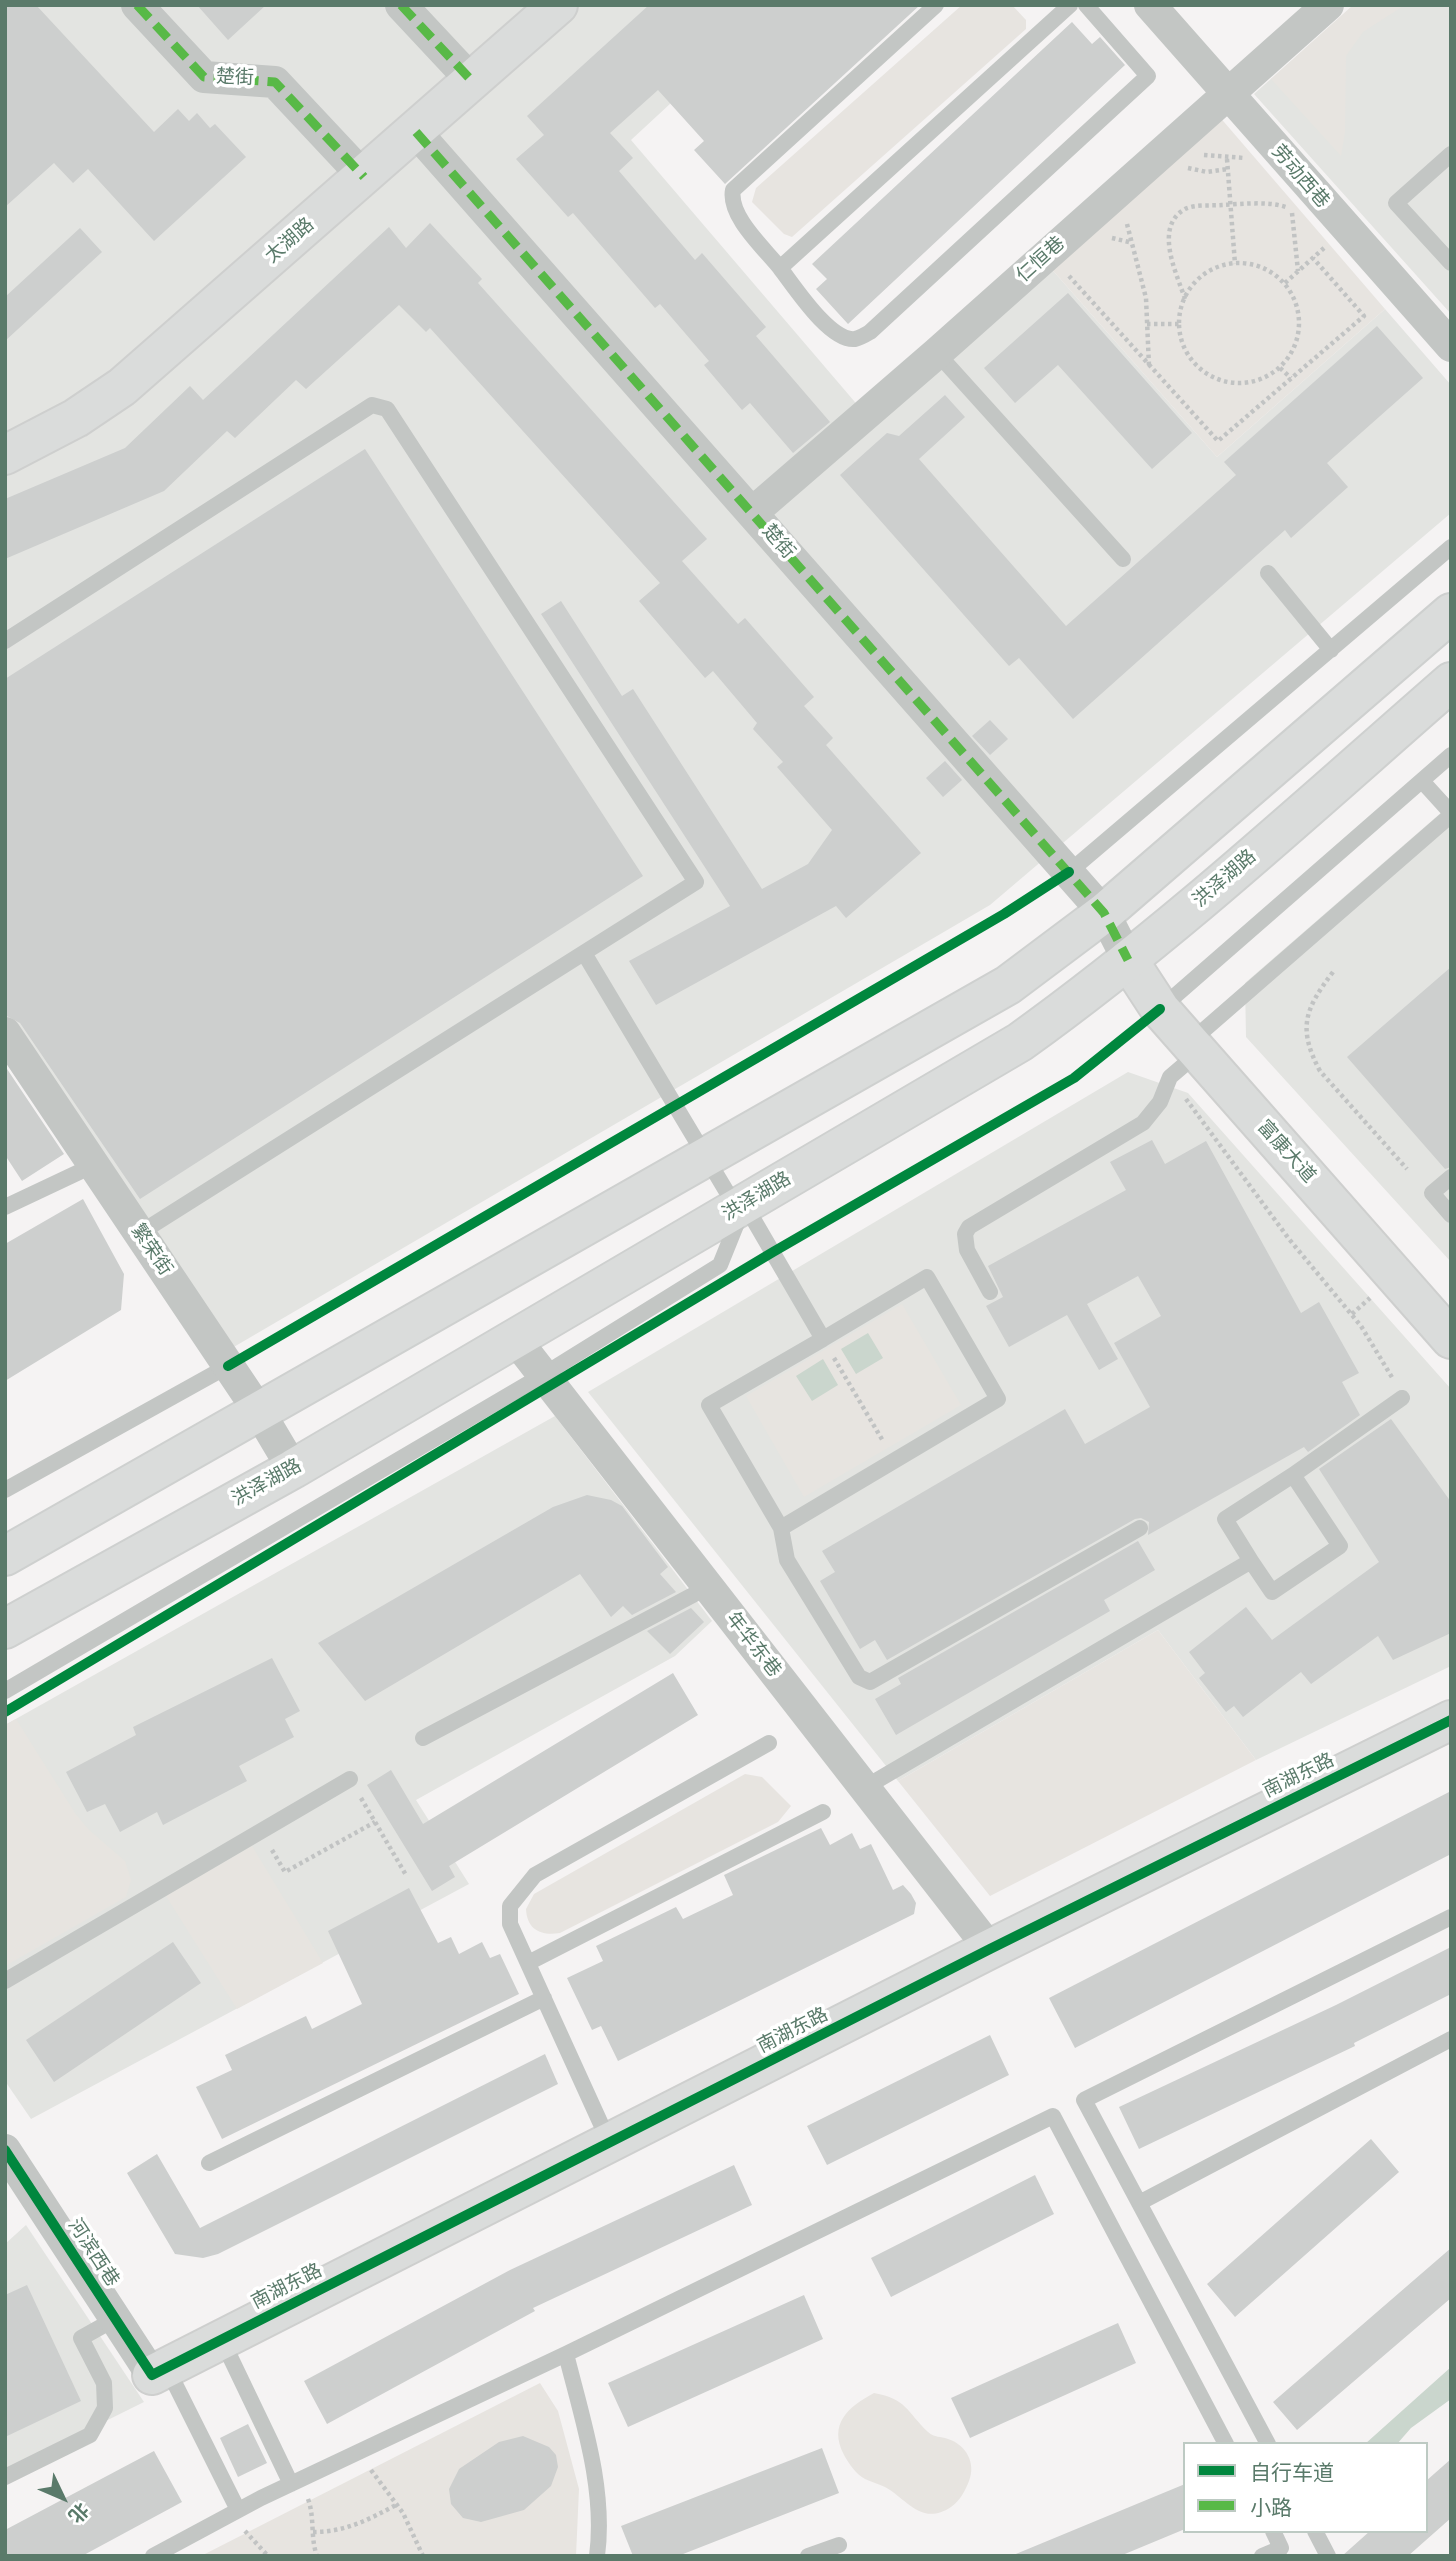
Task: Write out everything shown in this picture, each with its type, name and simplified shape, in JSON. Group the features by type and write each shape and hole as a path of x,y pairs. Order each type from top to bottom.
{"main road":[{"name":"太湖路","path":"5,455 76,418 122,387 558,5"},
{"path":"5,1556 1008,985 1104,913 1451,613"},
{"name":"洪泽湖路","path":"5,1629 293,1469 1020,1042 1128,960 1451,682"},
{"name":"富康大道","path":"1128,960 1160,1010 1451,1339"},
{"name":"南湖东路","path":"159,2372 990,1949 1451,1720"}],"street":[{"name":"楚街","path":"137,5 204,77 275,82 364,177"},
{"path":"401,5 472,81"},
{"name":"劳动西巷","path":"1150,5 1451,346"},
{"name":"仁恒巷","path":"752,513 937,353 1176,155 1228,95 1328,5"},
{"name":"楚街","path":"416,132 1069,872 1104,913 1128,960"},
{"name":"繁荣街","path":"5,1033 258,1410 293,1469"},
{"name":"年华东巷","path":"516,1340 990,1949"},
{"name":"河滨西巷","path":"5,2150 115,2319 159,2372"}],"lane":[{"path":"936,5 733,190 731,201 737,213 830,330 845,338 856,339 870,332 1148,76 1086,5"},
{"path":"780,268 1070,5"},
{"path":"1451,154 1396,203 1451,263"},
{"path":"937,353 1123,559"},
{"path":"5,640 372,405 387,409 696,882 140,1233"},
{"path":"1069,872 1451,547"},
{"path":"1268,573 1331,650"},
{"path":"1160,1010 1451,755"},
{"path":"990,1292 967,1250 965,1234 969,1227 1143,1123 1160,1102 1170,1077 1194,1048 1451,814 1422,780"},
{"path":"584,953 707,1157 823,1339"},
{"path":"5,1208 94,1165"},
{"path":"1451,1177 1432,1193 1451,1214"},
{"path":"5,1691 543,1375 720,1265 741,1207"},
{"path":"780,1528 999,1399 927,1277 709,1405 780,1528 787,1560 859,1677 870,1682 1140,1528"},
{"path":"5,1490 228,1366"},
{"path":"1293,1475 1340,1546 1272,1592 1225,1519 1402,1398"},
{"path":"864,1788 1251,1561"},
{"path":"423,1738 708,1587"},
{"path":"610,2144 510,1924 510,1906 535,1875 769,1743"},
{"path":"5,1981 350,1779"},
{"path":"528,1963 823,1812"},
{"path":"1267,2442 1084,2100 1451,1917"},
{"path":"209,2163 544,1998"},
{"path":"1139,2203 1451,2039"},
{"path":"153,2556 295,2482 566,2354 1053,2116 1225,2442"},
{"path":"5,2477 90,2435 105,2408 104,2383 81,2338 115,2319"},
{"path":"222,2340 295,2482"},
{"path":"566,2354 587,2440 597,2504 597,2556"},
{"path":"159,2372 236,2511"},
{"path":"1262,2556 1281,2548 1274,2533"},
{"path":"1316,2533 1328,2556"},
{"path":"808,2556 839,2545"}],"path":[{"path":"1176,155 1227,159 1279,153"},
{"path":"1176,155 1207,172 1228,169"},
{"path":"1227,159 1235,264"},
{"path":"1185,299 1171,258 1168,239 1171,225 1185,209 1230,204 1281,205 1291,209 1298,271"},
{"path":"1127,212 1129,242 1144,282 1149,367"},
{"path":"1284,283 1345,229"},
{"path":"1101,239 1129,242"},
{"path":"1062,269 1218,441 1364,316 1313,258"},
{"path":"1235,264 1248,264 1268,270 1284,283 1295,299 1300,317 1299,336 1292,353 1280,368 1264,378 1246,383 1227,382 1210,376 1194,363 1183,345 1179,324 1185,299 1192,285 1208,272 1235,264"},
{"path":"1147,324 1179,324"},
{"path":"1280,368 1291,379"},
{"path":"1333,972 1312,998 1307,1017 1306,1035 1312,1055 1320,1071 1407,1169"},
{"path":"1170,1077 1289,1238 1361,1326 1394,1380"},
{"path":"823,1339 894,1461"},
{"path":"350,1779 407,1875"},
{"path":"261,1832 285,1872 375,1822"},
{"path":"359,2452 413,2531 423,2556"},
{"path":"295,2482 311,2508 312,2542 317,2556"},
{"path":"313,2532 335,2532 396,2505"},
{"path":"236,2511 251,2540 264,2555"}],"shaded area":[{"path":"5,5 777,5 631,140 872,422 1048,265 1217,457 1385,309 1451,385 1451,513 990,905 232,1348 5,1014"},
{"path":"962,5 1012,5 1026,20 1026,29 792,237 784,234 752,202 756,188"},
{"path":"1353,5 1405,5 1363,32 1346,56 1345,132 1341,156 1271,79"},
{"path":"1354,5 1451,5 1451,314 1254,94"},
{"path":"1218,115 1385,309 1217,457 1048,265"},
{"path":"1451,804 1451,1262 1246,1037 1245,983"},
{"path":"1128,1072 1188,1093 1451,1389 1451,1666 1256,1760 1158,1630 898,1781 588,1392"},
{"path":"902,1304 961,1405 804,1497 746,1396"},
{"path":"868,1333 883,1358 856,1374 841,1349"},
{"path":"823,1359 838,1385 812,1401 796,1376"},
{"path":"555,1416 712,1621 675,1656 416,1800 469,1884 31,2119 5,2081 5,1725"},
{"path":"1158,1630 1256,1760 990,1896 898,1781"},
{"path":"16,1719 75,1813 88,1829 125,1861 131,1880 126,1897 5,1966 5,1725"},
{"path":"745,1774 762,1777 791,1806 778,1822 560,1933 541,1932 532,1927 526,1909 534,1894"},
{"path":"252,1846 323,1963 237,2009 166,1896"},
{"path":"26,2225 144,2402 5,2471 5,2244"},
{"path":"1451,2367 1451,2399 1411,2428 1399,2442 1367,2442"},
{"path":"540,2383 558,2411 579,2489 576,2556 201,2556"},
{"path":"874,2393 900,2402 931,2434 955,2442 965,2450 971,2475 962,2496 951,2507 931,2514 915,2509 885,2487 861,2477 848,2462 840,2444 840,2425 856,2404"}],"building":[{"path":"5,5 36,5 154,132 178,109 189,121 197,113 210,128 215,124 246,157 154,241 88,169 73,183 54,163 5,207"},
{"path":"197,5 266,5 228,40"},
{"path":"649,5 920,5 725,184 694,150 704,141 658,90 610,133 633,158 619,171 695,260 702,253 766,327 756,336 830,422 793,453 750,403 742,410 704,365 709,361 660,304 655,308 573,213 568,217 516,159 544,135 527,116"},
{"path":"1072,22 1092,44 1100,37 1125,65 848,324 816,289 827,279 812,264"},
{"path":"430,223 482,279 478,283 707,539 682,561 738,624 745,618 814,697 804,706 833,738 826,745 921,853 846,918 836,906 656,1005 629,961 730,906 541,614 561,601 622,696 633,689 762,889 808,864 832,830 777,767 783,762 753,729 757,723 713,671 705,678 639,601 660,583 430,328 426,332 399,305 306,389 296,380 235,438 227,431 164,491 5,559 5,499 125,448 190,386 203,400 389,227 406,248"},
{"path":"80,228 102,252 5,341 5,297"},
{"path":"1068,293 1192,433 1152,469 1058,365 1015,403 984,368"},
{"path":"1377,326 1423,378 1327,463 1348,487 1291,538 1285,530 1073,719 1019,658 1009,666 840,475 887,433 899,436 945,395 965,417 919,459 1066,626 1236,475 1224,462"},
{"path":"365,449 643,876 140,1199 20,1023 5,1015 5,679"},
{"path":"990,720 1008,739 990,755 972,736"},
{"path":"945,761 962,780 943,797 926,778"},
{"path":"1451,967 1451,1167 1445,1169 1347,1057"},
{"path":"5,1066 64,1154 22,1181 5,1155"},
{"path":"1152,1140 1165,1164 1206,1141 1301,1313 1319,1302 1359,1373 1342,1382 1360,1415 1308,1452 1304,1447 1148,1535 1149,1522 1141,1518 1135,1519 887,1660 875,1640 860,1649 820,1581 835,1572 822,1551 1065,1409 1085,1444 1150,1407 1114,1343 1161,1316 1138,1276 1087,1304 1118,1359 1099,1370 1067,1315 1009,1347 986,1306 1003,1297 988,1266 1126,1190 1110,1162"},
{"path":"83,1199 124,1274 121,1310 5,1381 5,1244"},
{"path":"1391,1419 1451,1502 1451,1633 1393,1660 1378,1636 1311,1684 1301,1672 1243,1717 1234,1706 1226,1712 1199,1678 1205,1673 1189,1652 1246,1607 1272,1640 1379,1562 1319,1469"},
{"path":"587,1495 611,1500 622,1506 668,1567 660,1574 676,1592 632,1615 623,1606 611,1617 580,1574 365,1701 318,1643 553,1507"},
{"path":"1138,1541 1155,1570 1104,1600 1110,1611 896,1735 875,1699 901,1684 898,1678"},
{"path":"691,1608 704,1622 670,1654 647,1631"},
{"path":"272,1658 300,1711 285,1719 294,1737 239,1766 247,1781 163,1825 157,1812 120,1832 105,1804 87,1812 66,1772 136,1735 133,1727"},
{"path":"673,1673 698,1715 449,1866 455,1877 432,1891 367,1785 391,1770 423,1824"},
{"path":"1451,1791 1451,1854 1075,2048 1049,1998"},
{"path":"821,1828 830,1845 852,1833 860,1849 871,1844 893,1890 903,1885 911,1894 916,1903 914,1914 618,2061 601,2026 592,2030 567,1978 603,1961 596,1946 676,1907 683,1919 733,1895 724,1875"},
{"path":"409,1888 438,1943 451,1937 459,1954 482,1942 490,1958 500,1954 519,1994 222,2139 196,2087 232,2070 225,2055 306,2016 312,2029 362,2004 328,1931"},
{"path":"173,1942 201,1983 54,2082 26,2040"},
{"path":"1451,1947 1451,1994 1354,2043 1355,2046 1139,2149 1119,2107 1336,2005"},
{"path":"990,2035 1009,2075 827,2165 807,2126"},
{"path":"545,2054 558,2084 218,2254 203,2258 175,2254 127,2173 157,2154 200,2228"},
{"path":"1371,2139 1399,2172 1235,2317 1207,2284"},
{"path":"734,2165 752,2205 533,2308 535,2311 327,2424 304,2381 510,2270"},
{"path":"1035,2175 1054,2214 891,2297 871,2258"},
{"path":"1451,2248 1451,2298 1297,2430 1273,2402"},
{"path":"27,2285 81,2401 5,2437 5,2295"},
{"path":"804,2295 823,2339 628,2427 608,2383"},
{"path":"1118,2323 1136,2363 970,2438 951,2398"},
{"path":"248,2424 267,2463 238,2477 220,2438"},
{"path":"523,2436 549,2447 556,2455 558,2467 551,2486 524,2510 481,2522 463,2518 451,2504 449,2489 459,2469 499,2442"},
{"path":"822,2448 839,2493 678,2556 633,2556 621,2526"},
{"path":"154,2451 182,2502 82,2556 5,2556 5,2530"},
{"path":"1451,2459 1451,2518 1408,2556 1342,2556 1368,2533 1428,2533 1428,2479"},
{"path":"1183,2485 1183,2530 1120,2556 1011,2556"}],"marked path":[{"path":"137,5 204,77 275,82 364,177"},
{"path":"401,5 472,81"},
{"path":"416,132 1104,913 1128,960"}],"cycle path":[{"path":"228,1366 1004,914 1069,872"},
{"path":"5,1712 773,1252 1074,1078 1160,1009"},
{"path":"5,2150 152,2375 990,1949 1451,1720"}]}
